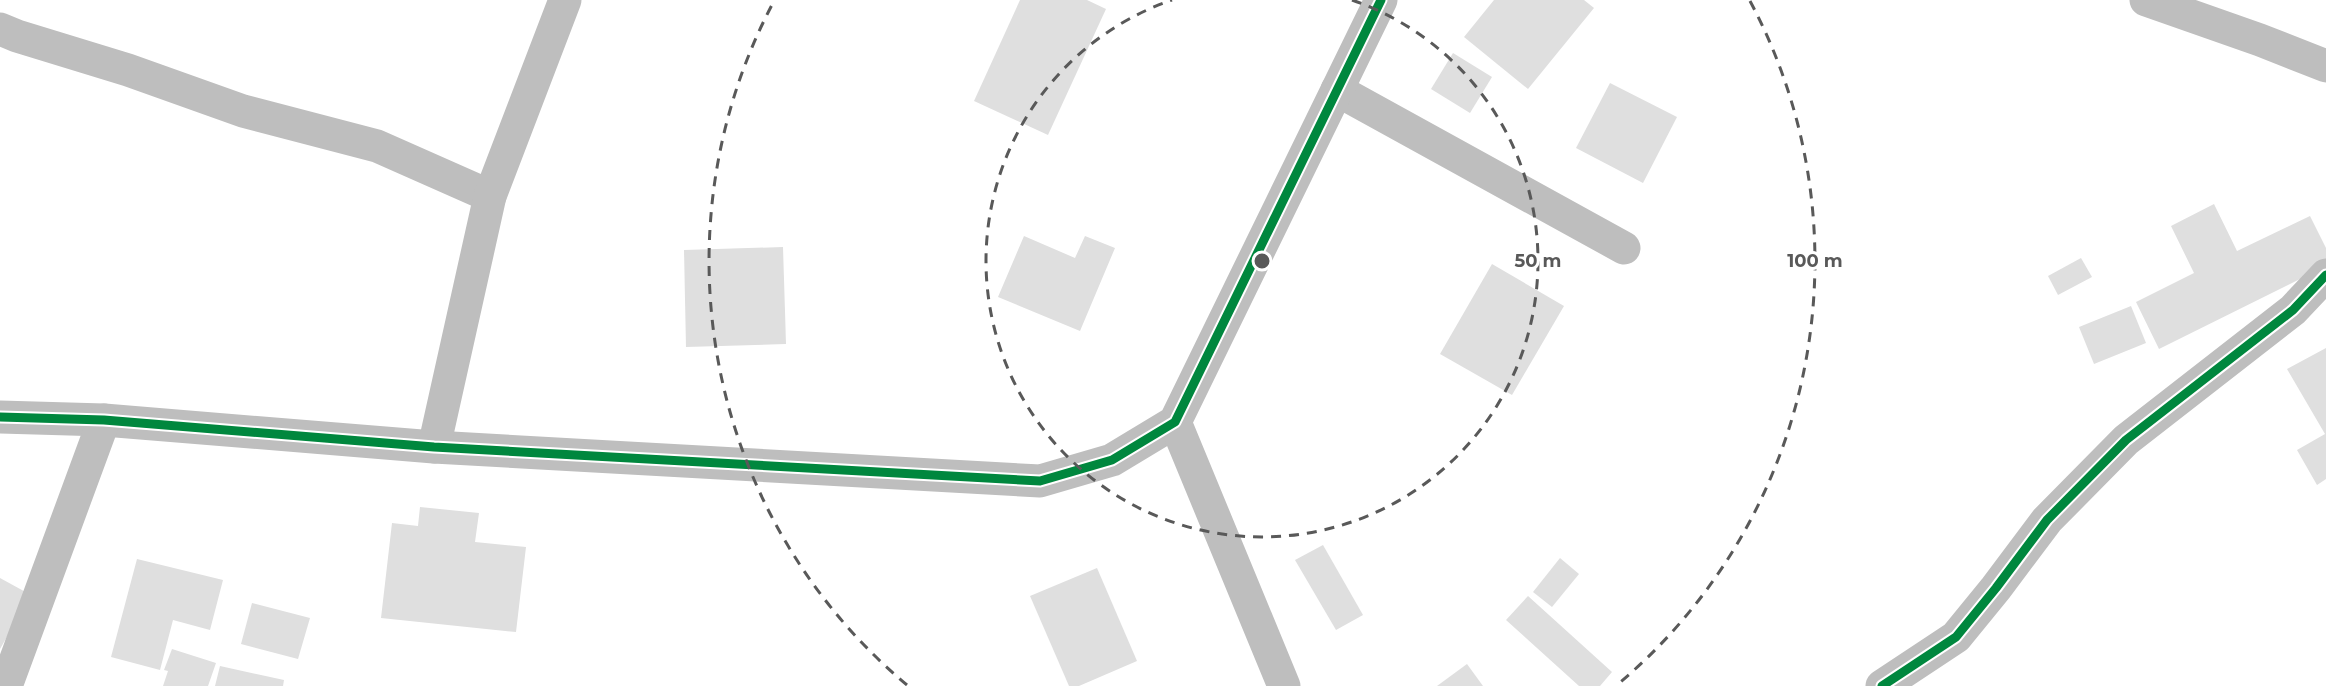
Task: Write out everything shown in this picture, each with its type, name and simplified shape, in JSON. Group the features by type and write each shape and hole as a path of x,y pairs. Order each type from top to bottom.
{"street":[{"path":"434,447 490,196 565,0"},
{"path":"0,417 104,420 434,447 1040,482 1112,460 1175,422 1381,0"},
{"path":"2146,0 2326,66"},
{"path":"0,28 17,36 128,70 243,111 377,146 490,196"},
{"path":"1337,90 1624,248"},
{"path":"1882,686 1956,637 1996,588 2046,520 2126,440 2293,310 2326,275"},
{"path":"6,686 104,420"},
{"path":"1175,422 1284,686"}],"building":[{"path":"1020,0 1087,0 1106,9 1048,135 974,101"},
{"path":"1494,0 1584,0 1594,8 1528,89 1464,37"},
{"path":"1453,53 1492,77 1470,113 1431,89"},
{"path":"1610,83 1677,117 1643,183 1576,148"},
{"path":"2214,204 2237,251 2310,216 2326,248 2326,266 2159,349 2136,302 2194,273 2171,226"},
{"path":"1024,236 1075,258 1085,236 1115,248 1080,331 998,297"},
{"path":"783,247 786,344 686,347 684,250"},
{"path":"2081,258 2092,277 2058,295 2048,276"},
{"path":"1492,264 1564,306 1512,395 1440,354"},
{"path":"2131,306 2146,343 2094,364 2079,327"},
{"path":"2326,348 2326,479 2317,485 2297,450 2325,434 2287,369"},
{"path":"420,507 479,513 475,542 526,547 516,632 381,618 392,523 418,526"},
{"path":"1323,545 1363,615 1336,630 1295,560"},
{"path":"1560,558 1579,574 1552,607 1533,592"},
{"path":"137,559 223,580 210,630 173,620 160,670 111,657"},
{"path":"1097,568 1137,661 1079,686 1069,686 1030,596"},
{"path":"0,578 31,595 0,649"},
{"path":"1528,596 1612,672 1600,686 1579,686 1506,620"},
{"path":"252,603 310,618 298,659 241,644"},
{"path":"172,649 216,663 208,686 163,686 168,671 164,670"},
{"path":"1467,664 1483,686 1437,686"},
{"path":"220,666 284,680 283,686 215,686"}],"cycle path":[{"path":"0,417 104,420 434,447 1040,481 1112,460 1175,422 1381,0"},
{"path":"1882,686 1956,637 2047,520 2126,440 2293,310 2326,275"}]}
